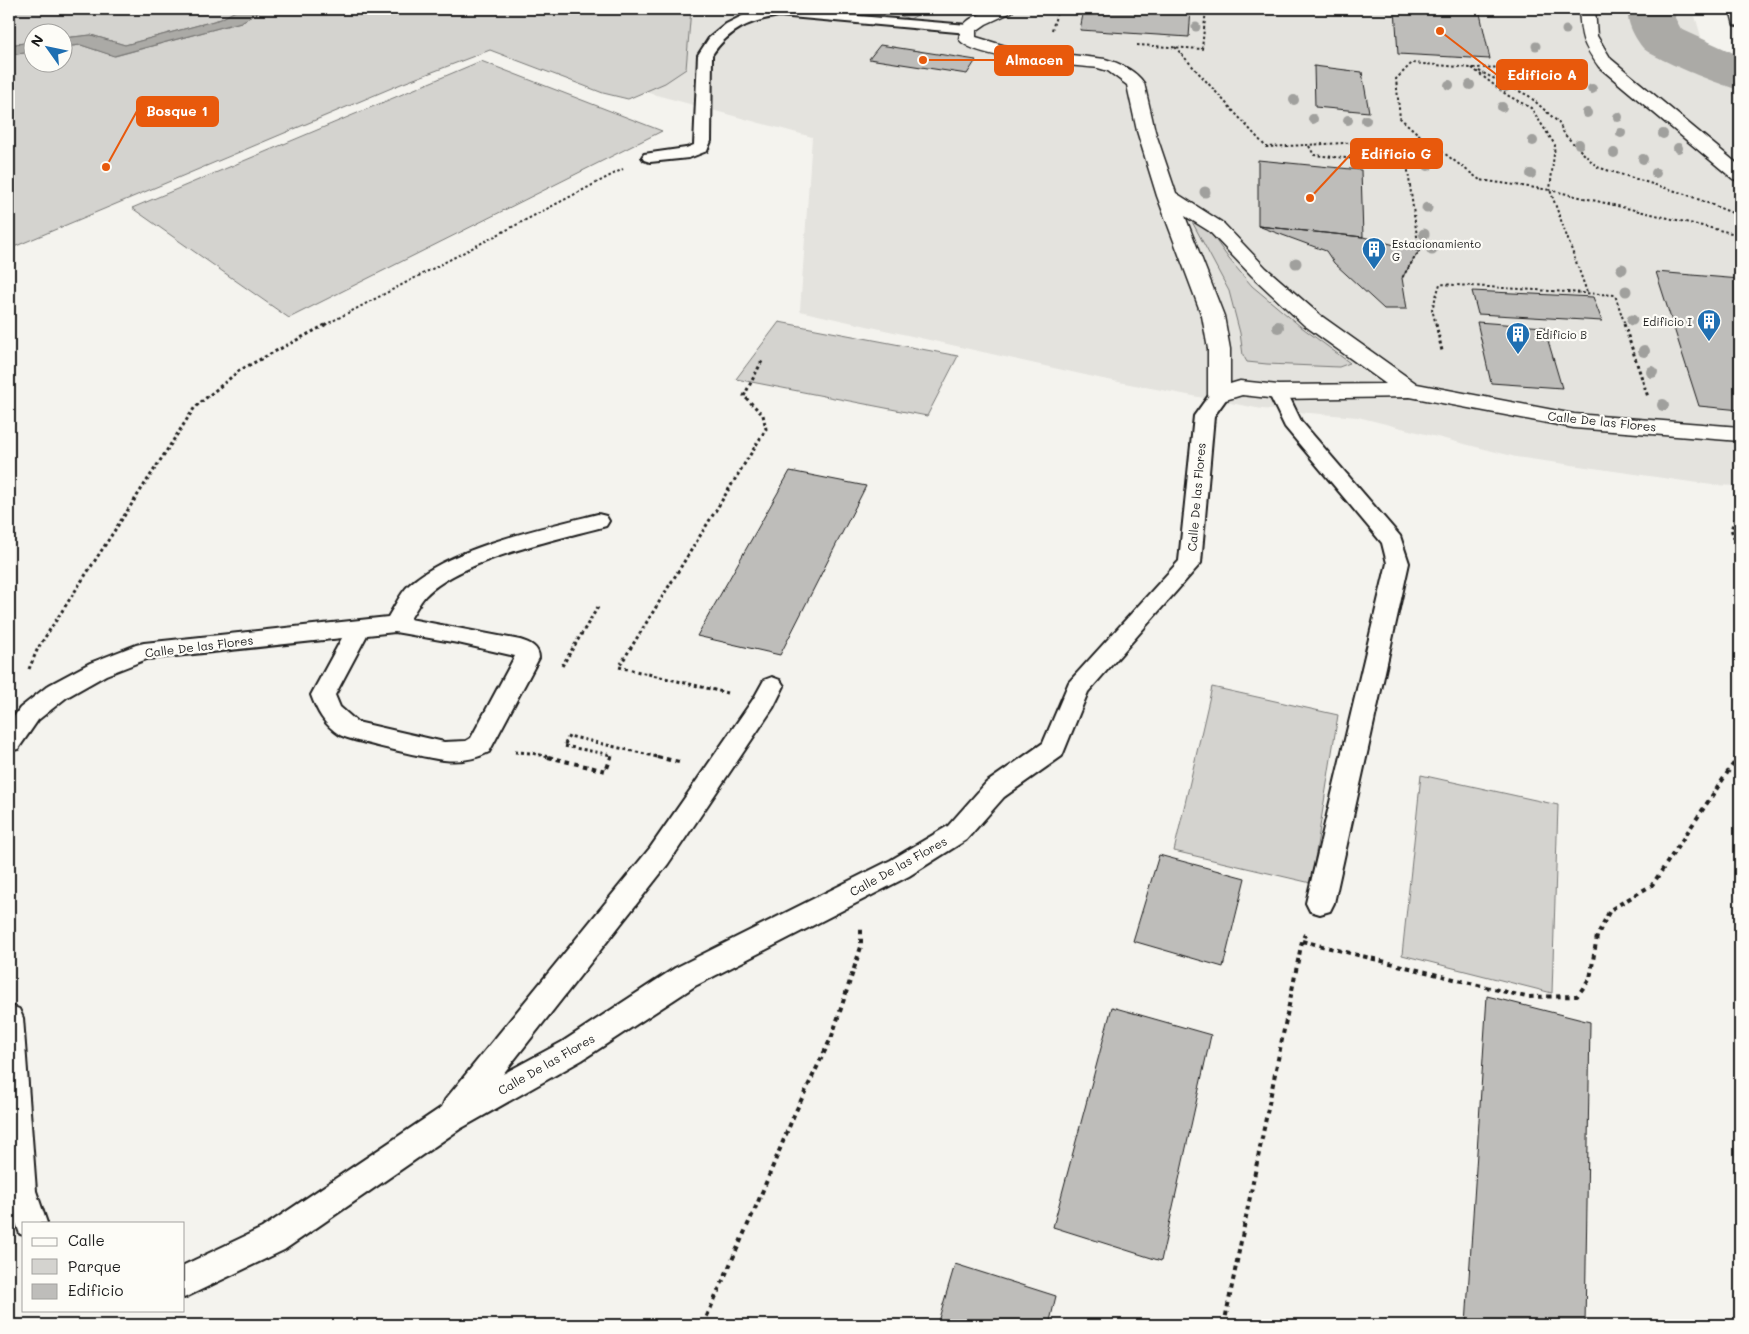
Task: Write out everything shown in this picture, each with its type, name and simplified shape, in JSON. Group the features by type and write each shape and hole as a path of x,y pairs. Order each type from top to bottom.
{"street":[{"path":"1006,9 980,20 968,29 967,39 977,45 1002,51 1099,63 1114,67 1135,83 1146,130 1167,196 1212,316 1219,349 1218,395"},
{"path":"1587,9 1593,46 1605,63 1740,175"},
{"path":"1738,9 1740,22"},
{"path":"1167,196 1216,227 1259,272 1312,320 1410,390"},
{"name":"Calle De las Flores","path":"1218,395 1240,388 1278,392 1410,390 1574,421 1740,434"}],"lane":[{"path":"650,157 689,153 701,148 703,141 705,55 714,41 731,27 751,17 779,12 968,29"},
{"path":"1278,392 1292,423 1392,541 1398,563 1320,902"},
{"name":"Calle De las Flores","path":"185,1282 273,1239 449,1120 572,1051 685,977 900,868 957,833 995,790 1053,748 1078,688 1190,562 1204,416 1218,395"},
{"path":"395,624 418,590 465,562 521,542 598,520"},
{"name":"Calle De las Flores","path":"9,742 29,714 58,691 98,668 144,651 395,624 467,636 520,648 527,653 527,658 480,745 470,750 444,750 349,729 330,712 323,695 359,628"},
{"path":"449,1120 659,856 768,694"},
{"path":"9,1018 20,1191 31,1222"}],"path":[{"path":"1052,32 1058,9"},
{"path":"1136,45 1202,49 1206,9"},
{"path":"1175,47 1266,147 1425,139"},
{"path":"1605,63 1580,66 1472,68 1412,63 1396,79 1400,118 1480,180 1550,190 1740,235"},
{"path":"1472,68 1507,95 1531,108 1556,145 1550,190 1587,292"},
{"path":"1472,68 1529,96 1558,122 1566,135 1597,167 1686,194 1740,216"},
{"path":"1308,146 1314,155 1408,164 1419,250 1402,278"},
{"path":"29,714 16,698 38,648 195,407 240,370 260,359 607,176 650,157"},
{"path":"1442,351 1432,309 1440,284 1615,295 1650,403"},
{"path":"762,361 744,396 763,415 766,429 619,667 768,694"},
{"path":"1740,508 1731,529 1740,554"},
{"path":"532,753 606,771 612,755 564,746 569,736 681,763"},
{"path":"1302,941 1526,997 1577,996 1590,979 1597,936 1610,910 1652,886 1726,777 1740,753"},
{"path":"703,1325 758,1202 794,1115 832,1036 861,947 861,887"},
{"path":"1224,1325 1302,941 1320,902"}],"shaded area":[{"path":"9,9 1693,9 1712,74 1740,87 1740,486 1712,485 1516,457 1358,417 1262,409 1103,379 800,311 812,137 490,50 247,148 9,249"},
{"path":"239,9 265,9 241,22 114,56 81,45 72,46 72,37 91,35 125,45 221,19"},
{"path":"22,43 22,53 9,55 9,45"}],"green space":[{"path":"9,9 239,9 221,19 125,45 91,35 72,37 72,22 22,22 22,43 9,45"},
{"path":"265,9 691,9 686,69 665,83 628,99 603,93 490,50 401,84 9,249 9,55 22,53 22,72 72,72 72,46 81,45 115,56 241,22"},
{"path":"881,9 928,9 910,19"},
{"path":"481,61 662,131 289,318 132,208"},
{"path":"1189,216 1208,229 1229,259 1252,286 1300,326 1350,363 1339,367 1247,362 1243,355 1240,333 1229,291"},
{"path":"779,322 958,356 927,416 736,379"},
{"path":"1212,687 1338,715 1311,883 1174,851"},
{"path":"1421,775 1558,805 1552,993 1402,955"}],"building":[{"path":"1084,9 1191,9 1189,37 1080,30"},
{"path":"1395,9 1479,9 1490,59 1398,54"},
{"path":"880,45 976,60 967,74 869,59"},
{"path":"1314,66 1362,72 1369,112 1315,107"},
{"path":"1258,160 1361,170 1363,237 1258,226"},
{"name":"Estacionamiento G","path":"1258,226 1363,237 1419,251 1402,278 1407,309 1384,309 1334,263 1326,251"},
{"name":"Edificio I","path":"1656,272 1740,279 1740,410 1699,406"},
{"path":"1472,291 1593,297 1602,321 1478,314"},
{"name":"Edificio B","path":"1477,322 1544,327 1562,388 1491,383"},
{"path":"790,471 866,486 780,655 697,636"},
{"path":"1159,855 1245,878 1223,967 1133,941"},
{"path":"1487,996 1590,1022 1585,1325 1466,1325"},
{"path":"1112,1007 1211,1035 1161,1261 1053,1227"},
{"path":"955,1264 1056,1296 1049,1325 937,1325"}],"waterway":[{"path":"1652,9 1651,18 1662,39 1740,75"}],"place":[{"name":"Edificio A","path":"1440,31"},
{"name":"Almacen","path":"923,60"},
{"name":"Bosque 1","path":"106,167"},
{"name":"Edificio G","path":"1310,198"},
{"name":"Estacionamiento G","path":"1374,270"},
{"name":"Edificio I","path":"1709,342"},
{"name":"Edificio B","path":"1518,355"}]}
